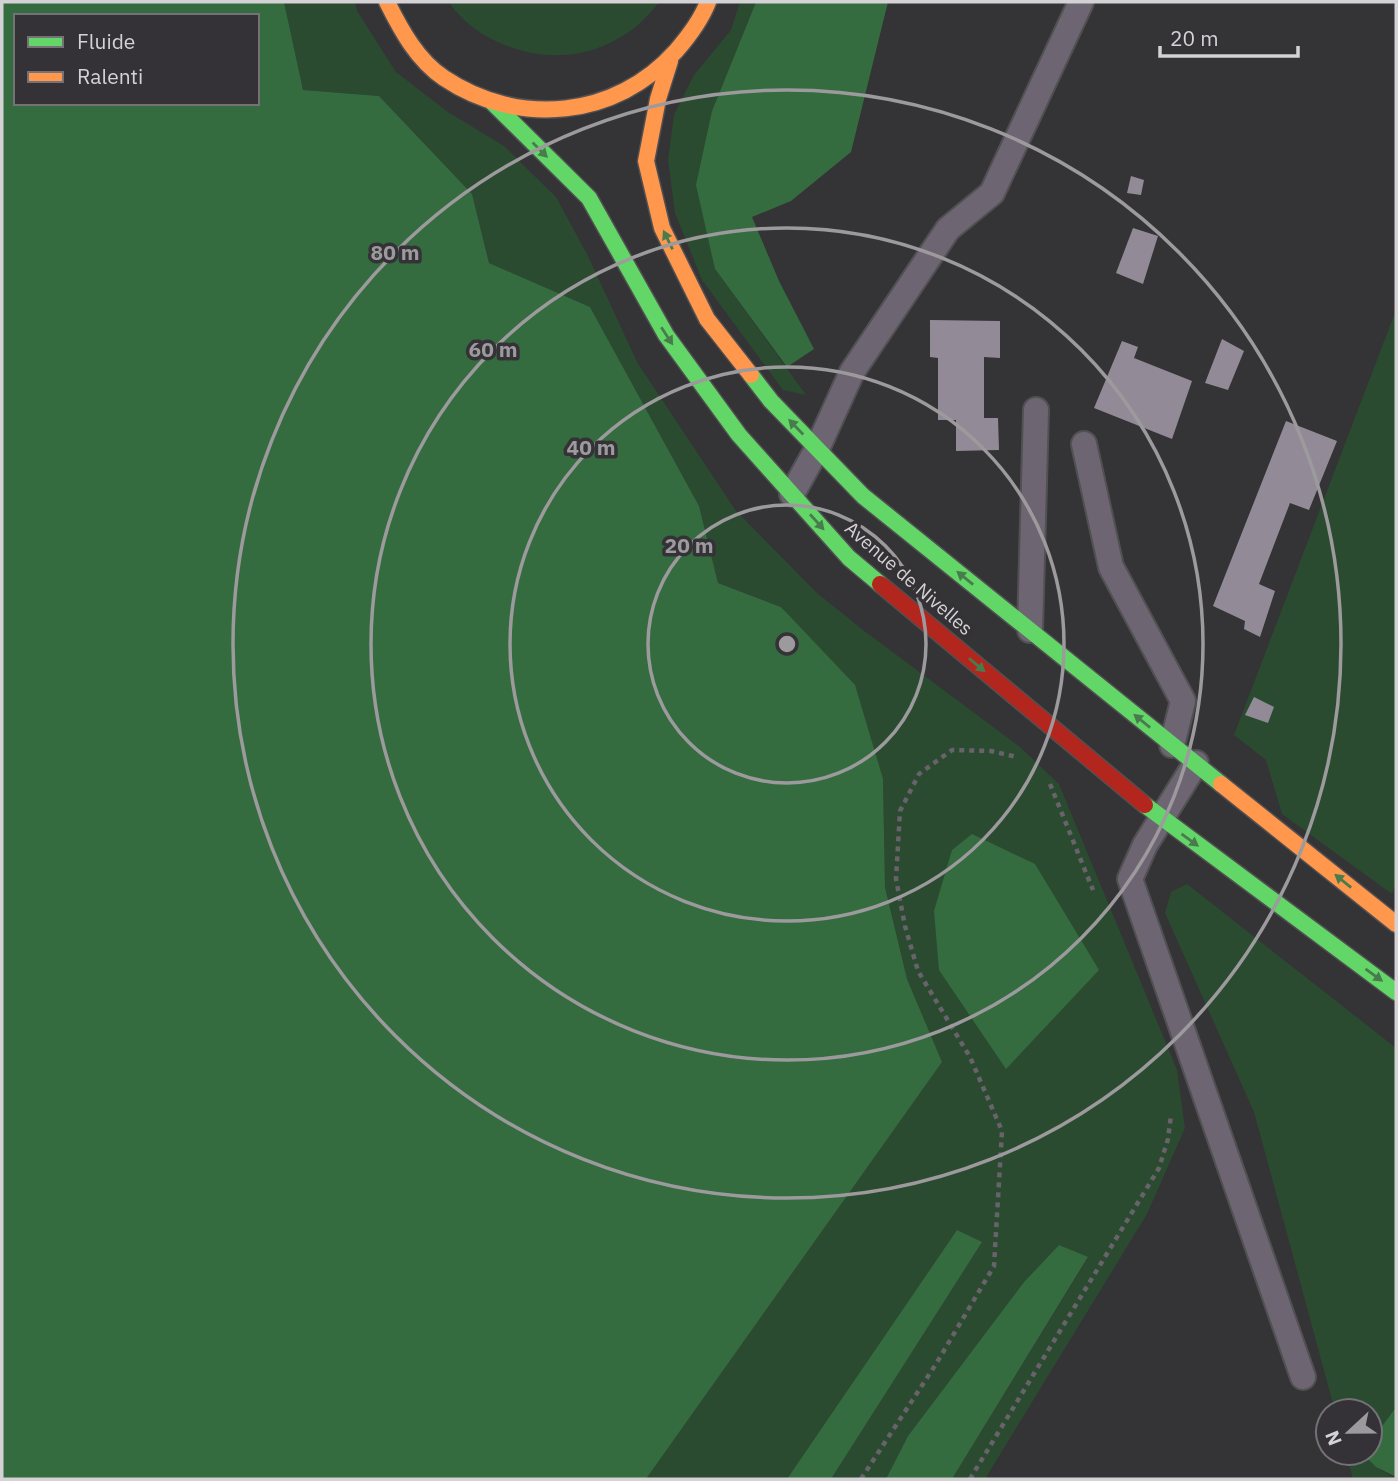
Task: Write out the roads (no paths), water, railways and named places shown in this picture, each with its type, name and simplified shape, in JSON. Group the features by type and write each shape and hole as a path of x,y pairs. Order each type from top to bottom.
{"main road":[{"path":"387,2 406,39 444,77 492,102 545,111 590,106 633,88 670,61 704,13 708,2"},
{"name":"Avenue de Nivelles","path":"670,61 658,99 646,161 662,228 708,319 771,401 863,496 1396,924"},
{"name":"Avenue de Nivelles","path":"492,102 589,198 666,335 739,435 849,558 1161,818 1396,992"}],"lane":[{"path":"792,494 817,449 852,372 948,229 992,193 1080,2"},
{"path":"1030,630 1036,410"},
{"path":"1084,444 1111,567 1183,701 1172,745"},
{"path":"1196,763 1145,845 1130,880 1303,1377"}]}
